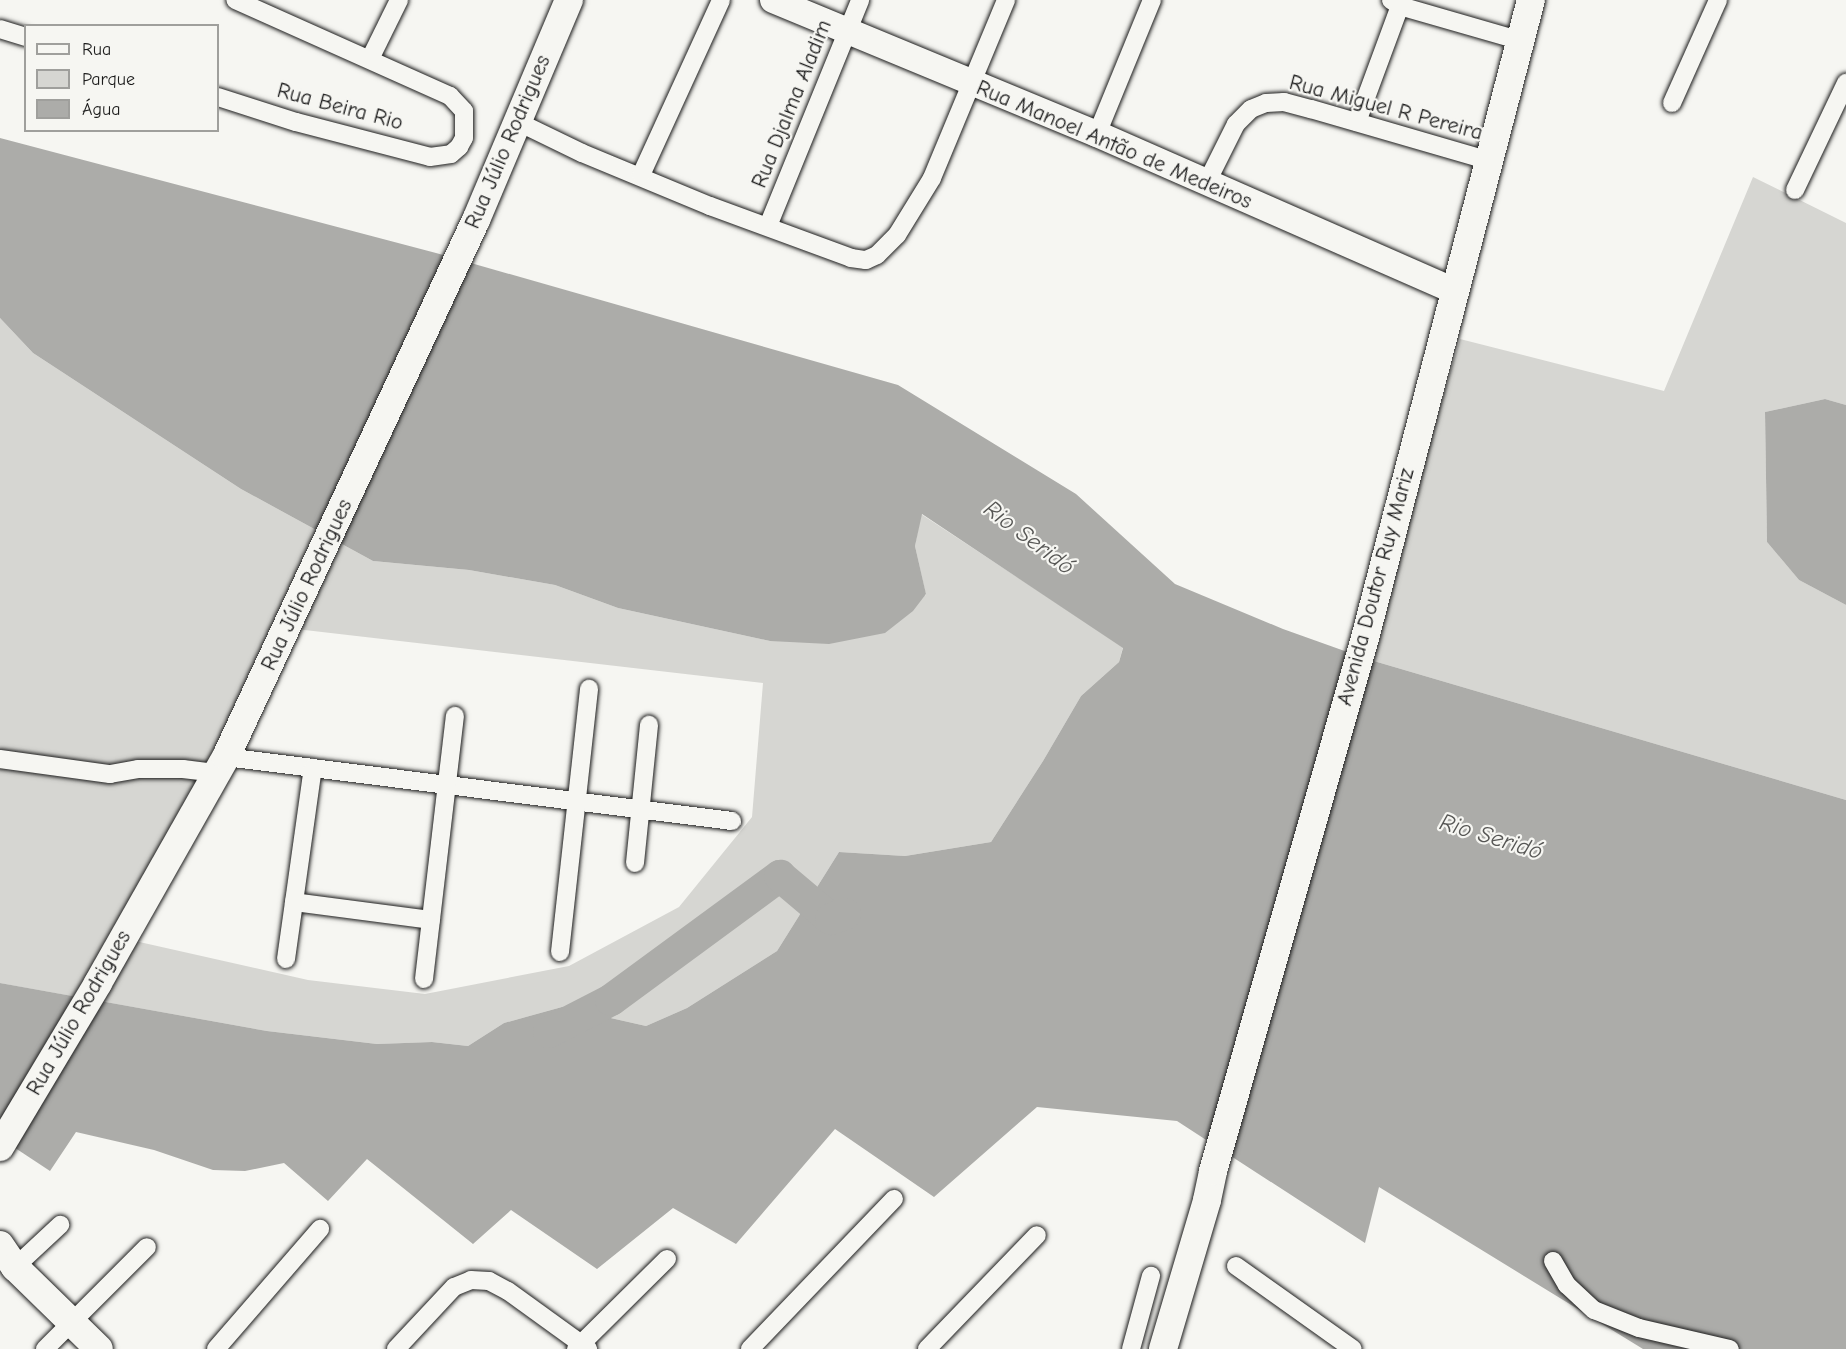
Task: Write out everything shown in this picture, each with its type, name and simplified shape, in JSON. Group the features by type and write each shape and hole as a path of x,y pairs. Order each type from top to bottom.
{"main road":[{"name":"Rua Júlio Rodrigues","path":"0,1147 98,983 221,765 307,587 476,220 569,0"},
{"name":"Avenida Doutor Ruy Mariz","path":"1163,1349 1365,638 1531,0"},
{"path":"8,1256 99,1349"}],"street":[{"path":"235,0 370,59 399,0"},
{"path":"641,175 721,0"},
{"name":"Rua Manoel Antão de Medeiros","path":"773,0 1096,134 1455,291"},
{"name":"Rua Djalma Aladim","path":"768,226 860,0"},
{"path":"516,121 582,153 641,175 711,206 851,258 867,260 877,255 897,235 927,188 1006,0"},
{"path":"1096,134 1152,0"},
{"path":"1672,104 1718,0"},
{"path":"1357,122 1395,3 1521,41"},
{"path":"0,29 24,36"},
{"name":"Rua Beira Rio","path":"219,97 296,122 430,157 451,154 459,147 464,138 466,123 464,111 450,96 370,59"},
{"path":"1796,190 1846,83"},
{"name":"Rua Miguel R Pereira","path":"1206,184 1236,124 1251,109 1266,103 1284,102 1490,161"},
{"path":"560,952 589,689"},
{"path":"424,979 455,716"},
{"path":"635,863 649,725"},
{"path":"0,759 110,774 138,769 183,769 221,765 313,768 732,821"},
{"path":"286,959 313,768"},
{"path":"294,902 430,920"},
{"path":"750,1349 894,1199"},
{"path":"8,1256 60,1225"},
{"path":"216,1349 320,1229"},
{"path":"939,1345 1037,1235"},
{"path":"45,1349 147,1247"},
{"path":"396,1349 454,1287 471,1280 489,1281 508,1291 582,1347 667,1259"},
{"path":"1553,1261 1567,1285 1594,1310 1640,1328 1730,1349"},
{"path":"1236,1266 1353,1349"},
{"path":"1131,1349 1151,1276"}],"green space":[{"path":"1753,177 1846,223 1846,405 1825,399 1765,412 1767,542 1799,580 1846,605 1846,800 1367,659 1460,339 1664,391"},
{"path":"0,318 33,353 241,489 373,561 469,570 555,585 618,608 770,641 926,595 915,546 921,514 1123,647 1119,662 1081,696 991,842 905,856 839,852 777,951 687,1008 646,1026 562,1007 504,1023 468,1046 432,1042 377,1044 267,1031 0,983","holes":["296,629 763,683 752,817 679,907 569,966 425,994 308,980 135,941"]}],"water":[{"name":"Rio Seridó","path":"0,138 436,253 898,385 1076,494 1175,584 1283,629 1367,659 1846,800 1846,1349 1643,1349 1379,1187 1365,1243 1177,1121 1037,1107 934,1197 835,1129 736,1244 673,1208 597,1269 511,1210 473,1244 367,1159 328,1201 284,1163 245,1171 213,1170 154,1150 76,1132 50,1171 0,1138 0,983 267,1031 377,1044 432,1042 468,1046 504,1023 562,1007 646,1026 687,1008 777,951 839,852 905,856 991,842 1081,696 1119,662 1123,648 922,514 915,546 926,594 913,611 885,633 829,644 770,641 618,608 555,585 469,570 373,561 241,489 33,353 0,318"},
{"path":"1825,399 1846,405 1846,605 1799,580 1767,542 1765,412"}],"waterway":[{"path":"549,1032 611,1000 780,876 831,919 845,914"}]}
